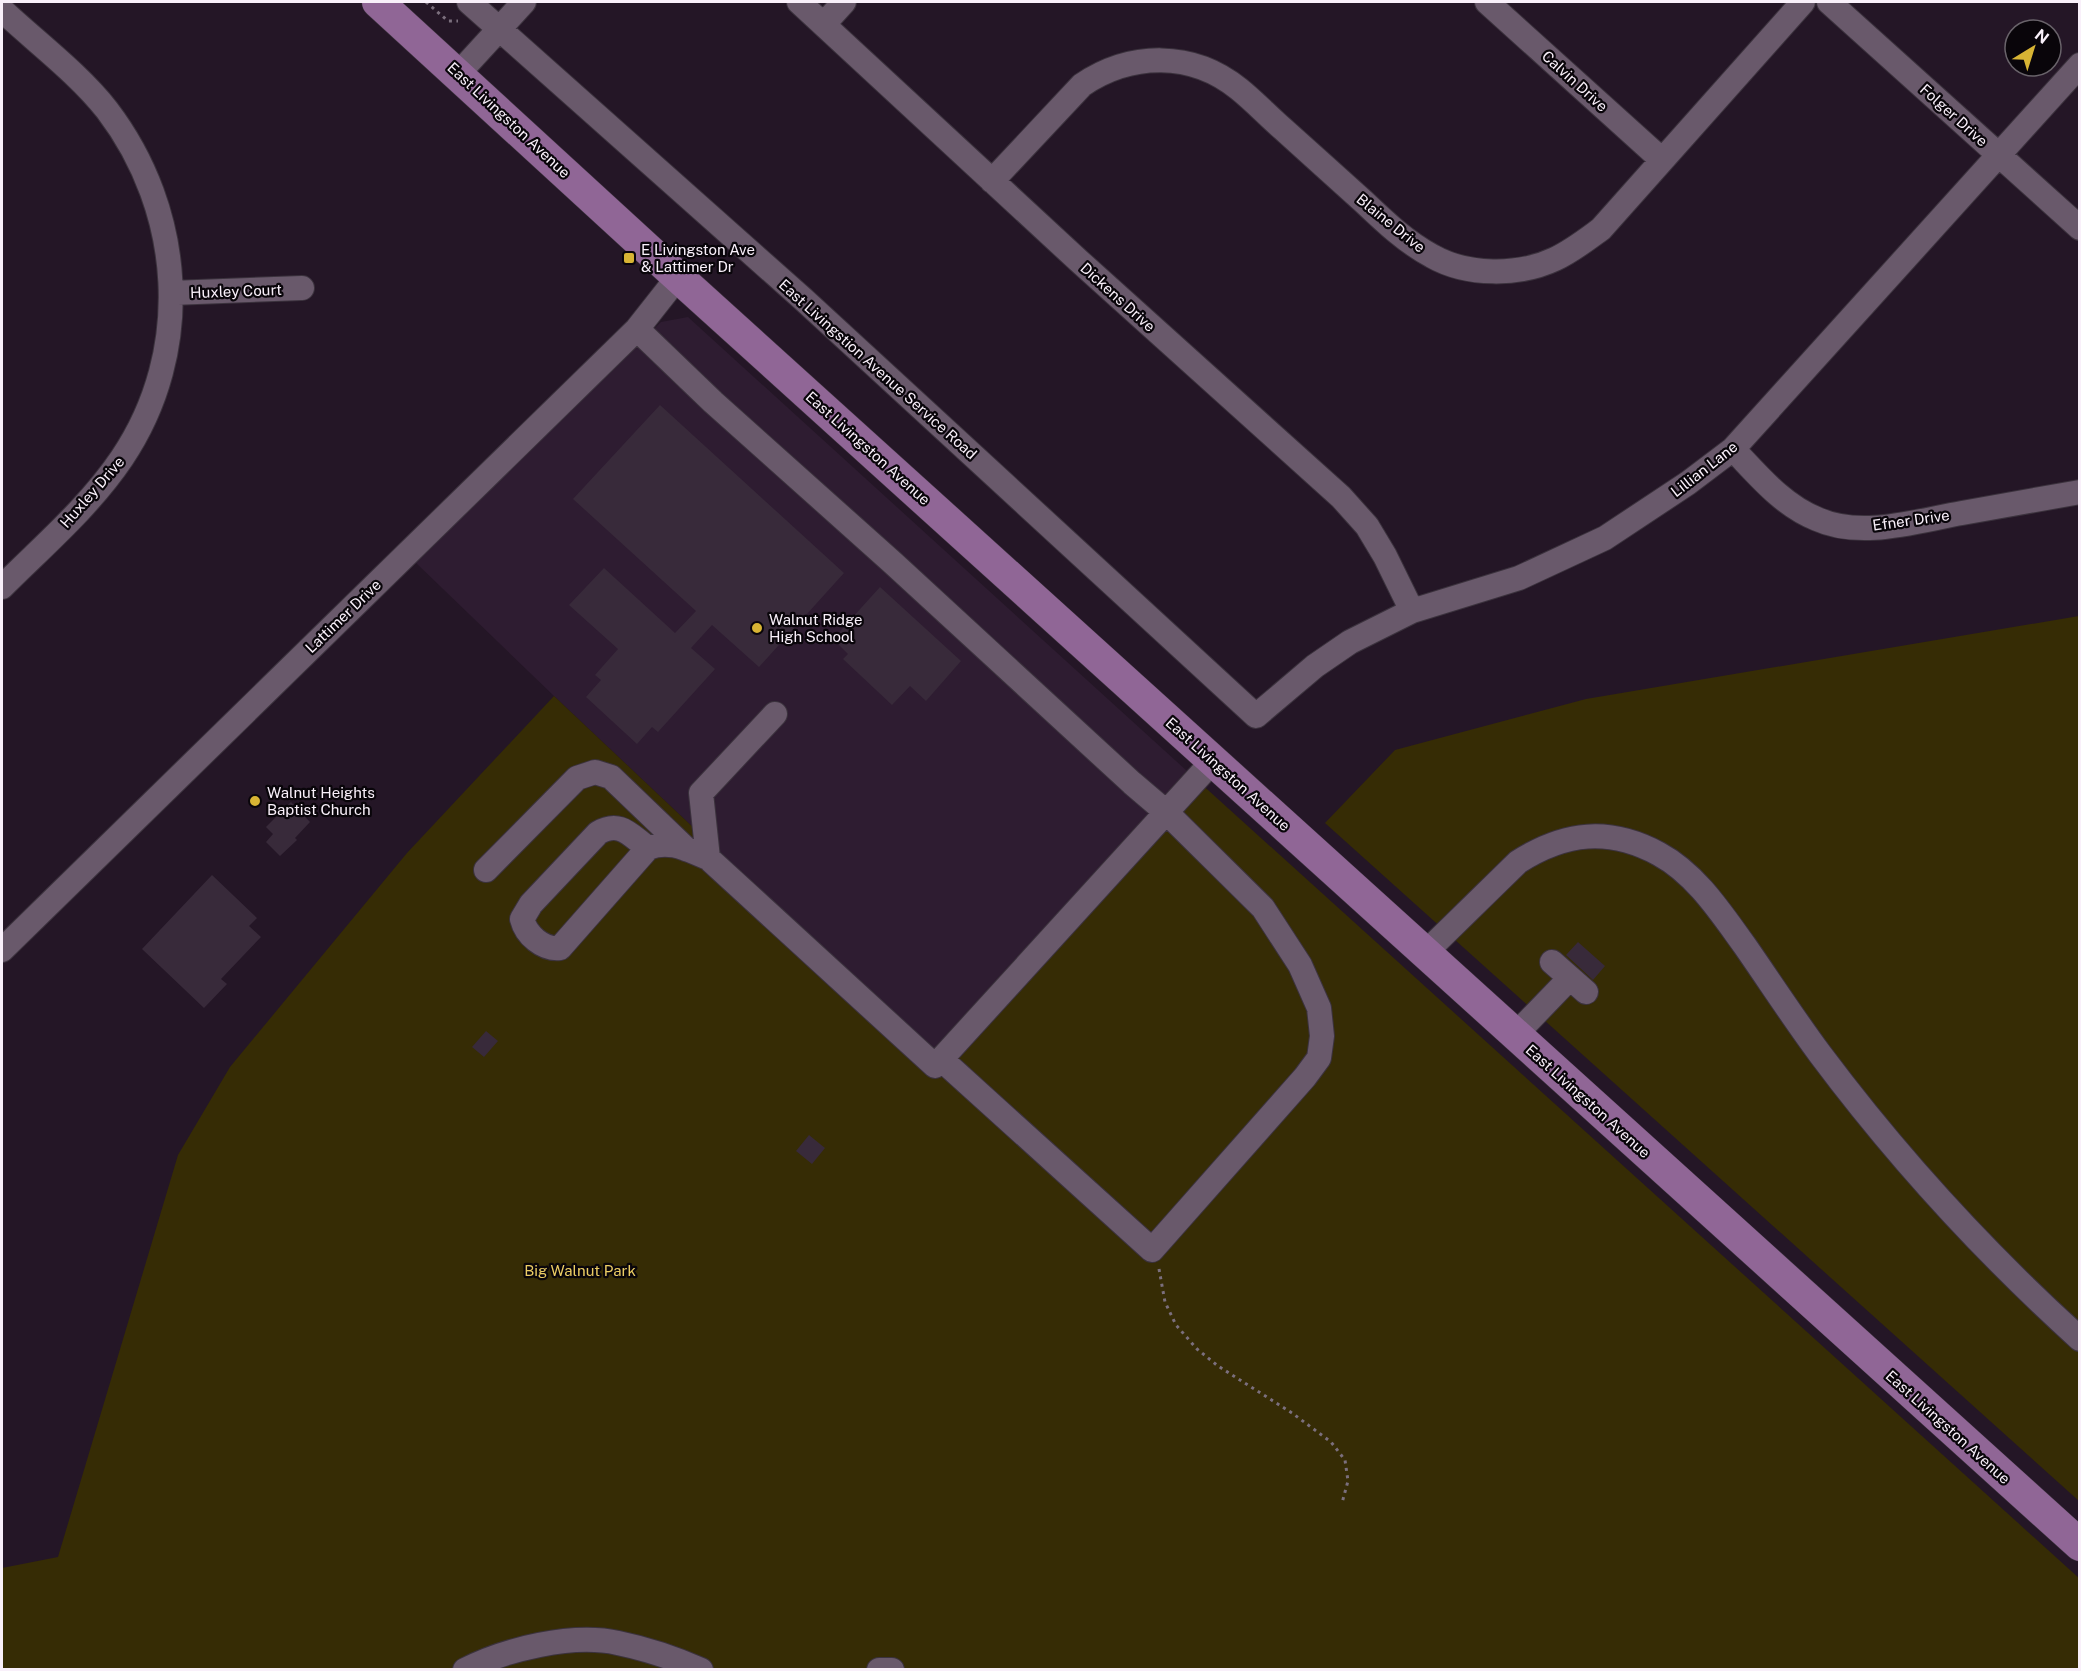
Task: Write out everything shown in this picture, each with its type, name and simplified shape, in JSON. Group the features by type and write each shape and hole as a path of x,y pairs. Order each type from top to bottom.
{"main road":[{"name":"East Livingston Avenue","path":"378,2 678,277 2079,1545"}],"street":[{"path":"458,74 524,2"},
{"name":"Dickens Drive","path":"799,2 992,181 1341,497 1373,536 1412,611"},
{"path":"824,24 843,2"},
{"name":"Calvin Drive","path":"1487,2 1662,160"},
{"name":"Blaine Drive","path":"992,181 1014,160 1066,100 1097,75 1112,68 1147,60 1186,63 1204,69 1229,83 1393,229 1433,257 1458,267 1481,271 1507,271 1532,267 1579,246 1601,229 1803,2"},
{"name":"Folger Drive","path":"1829,2 2079,228"},
{"name":"Huxley Drive","path":"2,10 83,83 107,109 127,141 147,179 160,211 168,250 171,293 171,320 163,366 148,409 134,439 110,475 83,507 2,586"},
{"name":"East Livingstion Avenue Service Road","path":"463,11 499,28 803,299 1256,717"},
{"name":"Lillian Lane","path":"1256,717 1315,666 1341,648 1412,611 1519,578 1605,538 1688,483 1733,448 2079,65"},
{"name":"Lattimer Drive","path":"2,950 637,329 678,277"},
{"name":"Huxley Court","path":"171,293 302,288"},
{"path":"637,329 713,402 1166,812 1263,908 1300,965 1318,1008 1322,1036 1320,1058 1315,1065 1152,1250 941,1059"},
{"name":"Efner Drive","path":"1733,448 1765,483 1794,507 1817,520 1837,526 1881,527 2079,492"},
{"path":"708,858 701,793 775,714"},
{"path":"648,848 620,828 609,827 598,833 531,904 522,919 524,929 551,949 560,948 648,848 659,844 673,844 708,858 935,1066 1213,761"},
{"path":"486,870 577,778 595,772 610,777 686,849"},
{"path":"1425,953 1518,862 1553,843 1569,838 1609,836 1632,842 1659,854 1684,872 1722,914 1820,1054 1924,1181 2050,1313 2079,1339"},
{"path":"1515,1035 1578,985 1552,962"},
{"path":"465,1670 489,1660 543,1644 589,1640 616,1642 666,1655 701,1670"},
{"path":"879,1670 892,1670"}],"path":[{"path":"426,2 448,21 463,11"},
{"path":"1152,1250 1161,1274 1165,1302 1176,1325 1197,1349 1218,1366 1292,1413 1331,1442 1345,1460 1348,1481 1342,1503"}],"shaded area":[{"name":"Walnut Ridge High School","path":"688,317 1187,771 931,1052 414,561 661,322"}],"green space":[{"path":"2079,616 2079,1501 1325,823 1395,750 1586,699"},
{"name":"Big Walnut Park","path":"554,696 931,1052 1187,771 2080,1579 2079,1670 2,1670 2,1568 58,1557 178,1155 230,1067 407,853"}],"building":[{"path":"660,405 844,573 759,667 712,625 691,648 715,669 658,732 652,727 637,744 586,697 601,680 595,675 618,649 569,605 604,568 675,633 696,611 573,499"},
{"path":"880,587 961,661 926,701 910,686 892,705 843,659 848,654 833,639"},
{"path":"291,802 310,822 295,838 297,840 280,856 266,842 273,834 266,827"},
{"path":"212,875 257,918 249,926 261,937 221,979 227,984 204,1008 142,949"},
{"path":"1578,942 1605,966 1593,980 1566,955"},
{"path":"486,1031 498,1041 484,1057 472,1047"},
{"path":"809,1135 825,1148 812,1164 796,1151"}],"place":[{"name":"E Livingston Ave & Lattimer Dr","path":"629,258"},
{"name":"Walnut Ridge High School","path":"757,628"},
{"name":"Walnut Heights Baptist Church","path":"255,801"}]}
